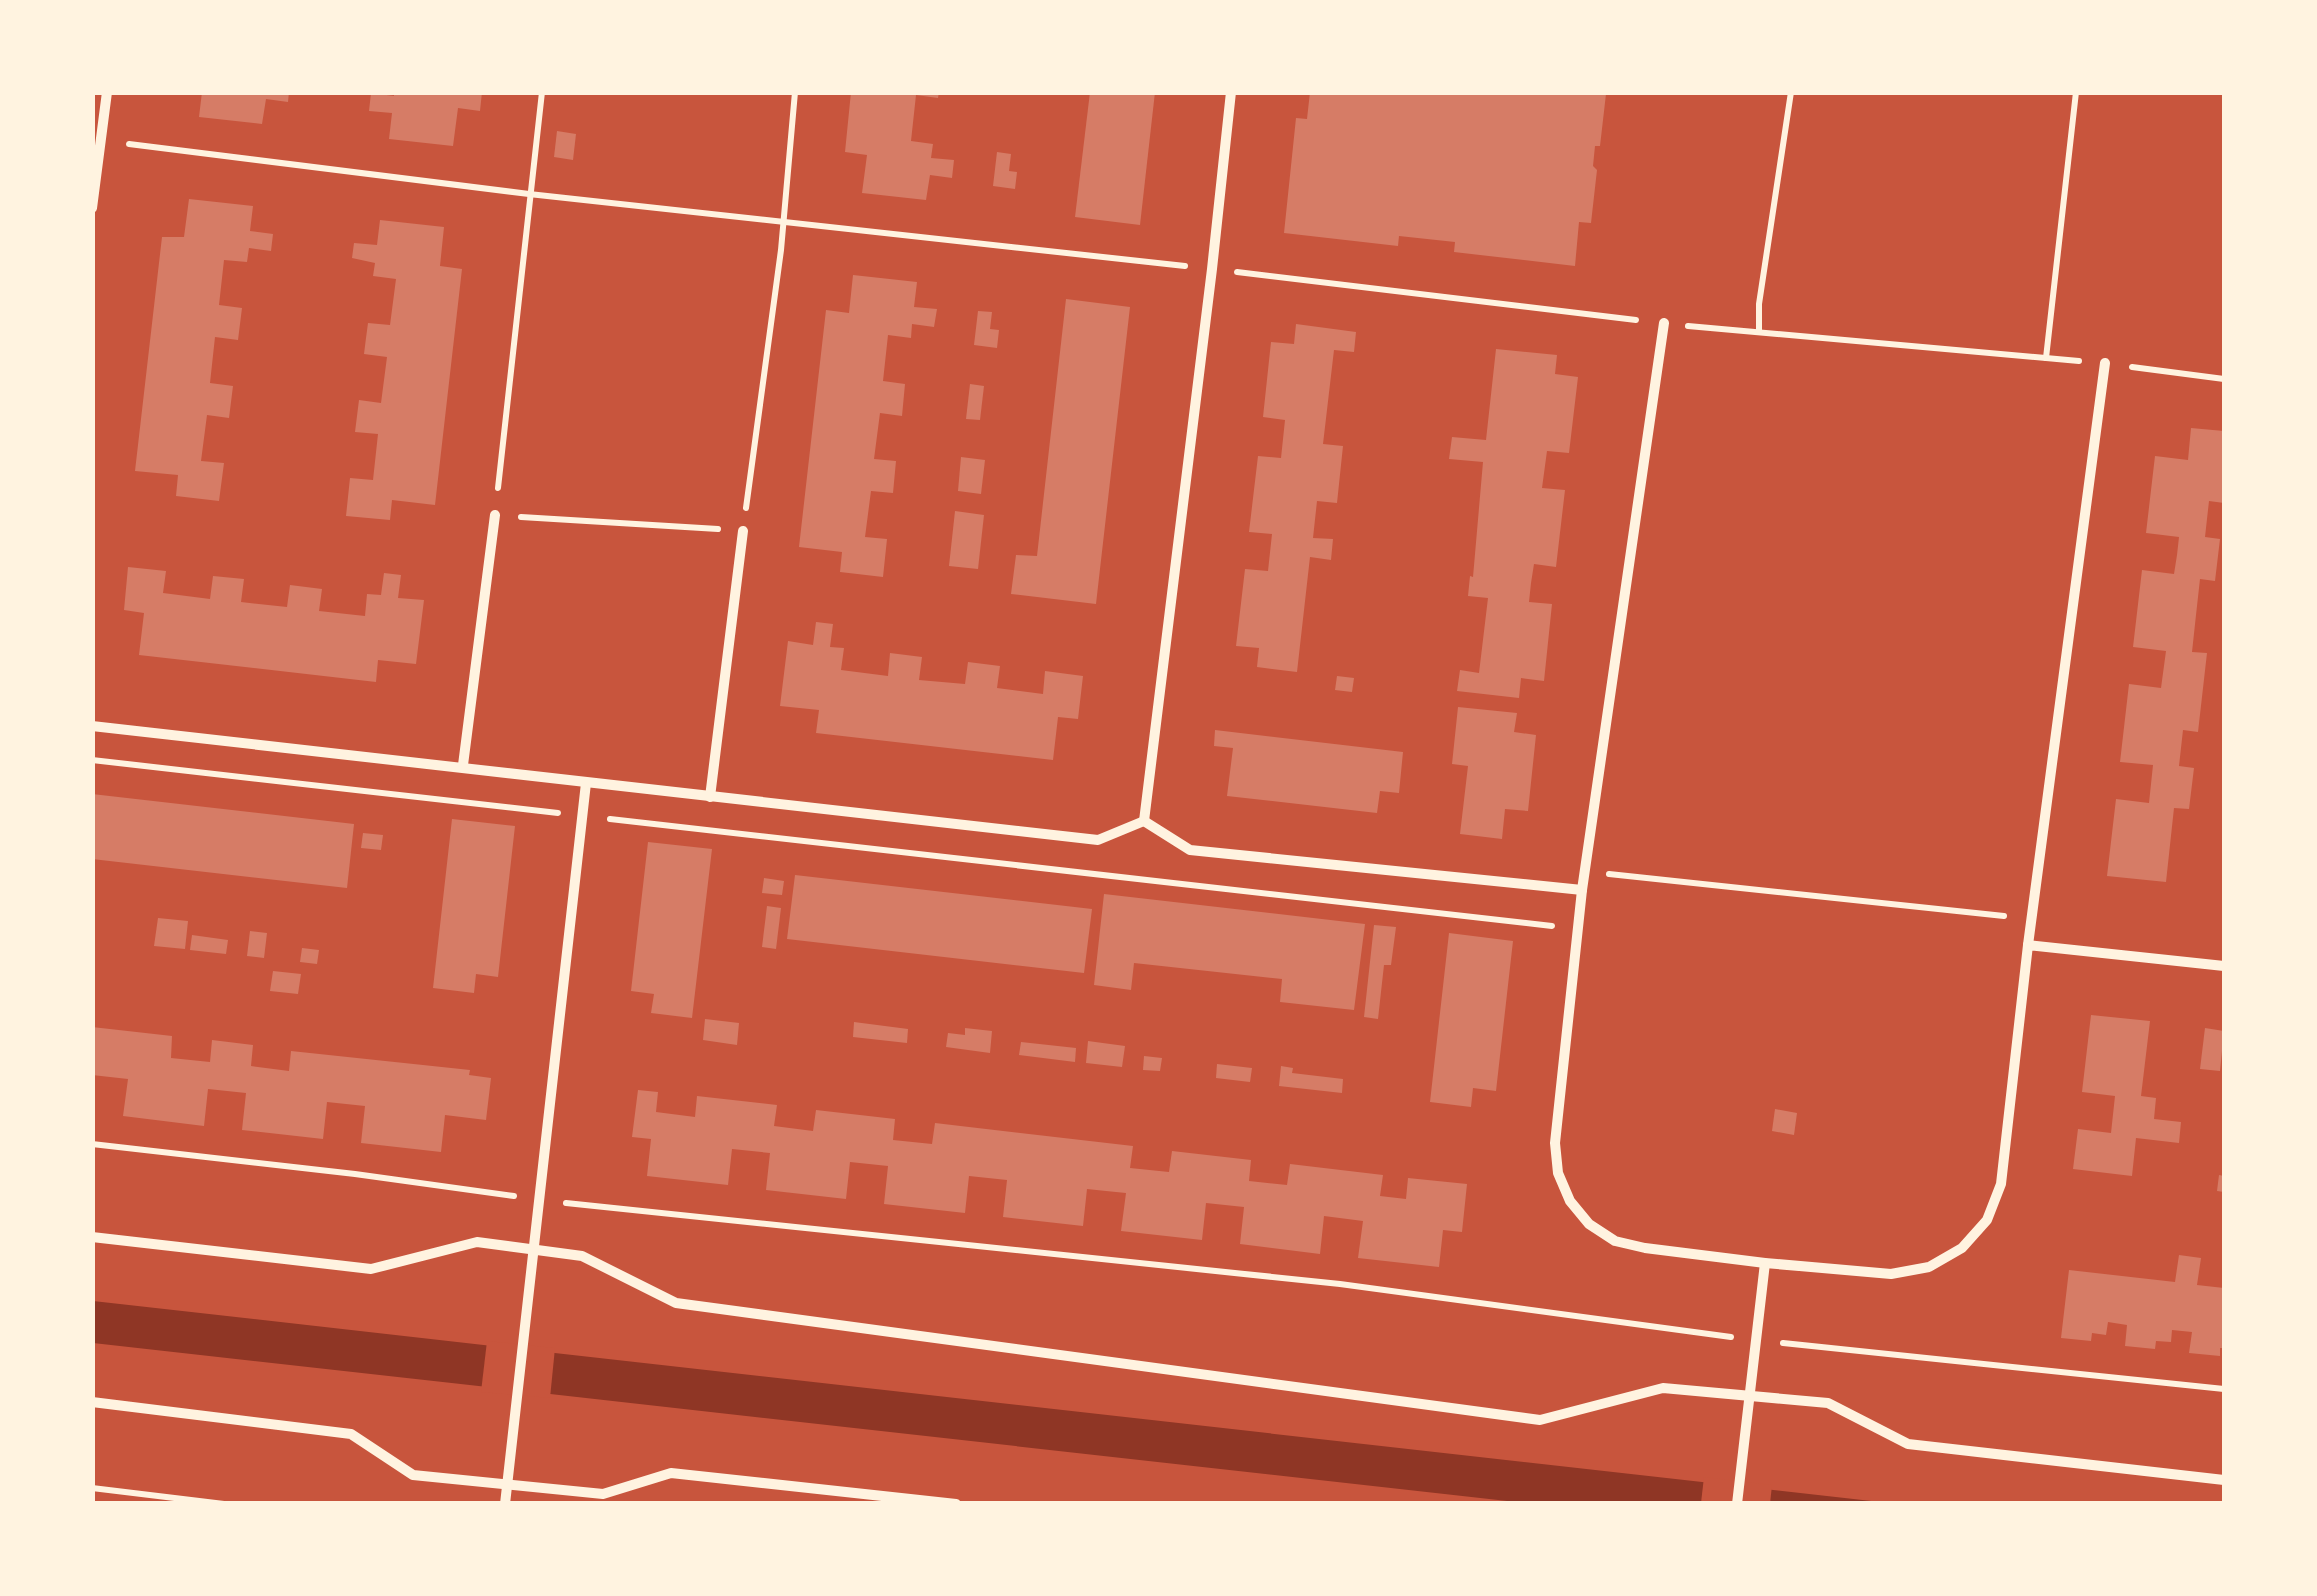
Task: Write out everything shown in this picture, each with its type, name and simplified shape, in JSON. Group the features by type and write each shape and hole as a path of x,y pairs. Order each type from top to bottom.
{"street":[{"path":"92,208 107,92"},
{"path":"1144,820 1231,92"},
{"path":"1664,324 1582,890 1556,1143 1558,1173 1570,1201 1590,1224 1616,1241 1645,1248 1891,1274 1929,1268 1962,1248 1987,1220 2001,1184 2030,918 2105,364"},
{"path":"463,765 495,515"},
{"path":"710,797 742,531"},
{"path":"92,726 463,765 586,784 1098,840 1144,820"},
{"path":"505,1504 586,784"},
{"path":"1144,820 1190,850 1582,890"},
{"path":"2028,945 2224,966"},
{"path":"92,1237 371,1269 476,1242 582,1256 676,1302 1540,1420 1663,1388 1828,1403 1908,1444 2224,1480"},
{"path":"1737,1504 1765,1262"},
{"path":"92,1402 352,1434 413,1475 604,1494 671,1473 956,1504"}],"path":[{"path":"542,92 495,515 742,531 795,92"},
{"path":"1759,332 1791,92"},
{"path":"2046,358 2076,92"},
{"path":"101,140 529,194 1212,268 1664,324 2046,358 2224,379"},
{"path":"92,760 1578,929"},
{"path":"1587,872 2030,918"},
{"path":"92,1144 540,1200 1340,1284 1756,1340 2224,1389"},
{"path":"92,1488 224,1504"}],"shaded area":[{"path":"93,1301 1889,1503 1525,1503 93,1343"}],"pier":[{"path":"487,1341 555,1348 550,1398 481,1392"},
{"path":"1704,1477 1772,1485 1770,1504 1701,1503"}],"building":[{"path":"202,92 289,92 288,102 266,99 262,124 199,117"},
{"path":"394,92 482,92 480,111 458,108 453,146 389,139 392,113 369,111 371,93 394,96"},
{"path":"851,92 939,92 938,98 916,95 911,141 933,144 931,158 954,160 952,178 930,175 926,200 862,193 867,155 845,152"},
{"path":"1090,92 1155,92 1140,225 1075,217"},
{"path":"1310,92 1606,94 1600,146 1595,146 1593,166 1597,170 1591,223 1579,222 1575,266 1454,252 1455,242 1399,236 1398,246 1284,233 1296,118 1307,119"},
{"path":"557,131 576,134 573,160 554,157"},
{"path":"997,152 1011,154 1009,171 1017,172 1015,189 993,186"},
{"path":"189,199 253,206 250,231 273,234 271,251 249,248 247,262 224,260 219,305 242,308 238,340 215,337 210,383 233,386 229,418 207,415 201,461 224,463 219,501 176,496 178,475 135,471 162,237 184,237"},
{"path":"380,220 444,227 440,266 462,269 435,505 392,500 390,520 346,516 350,478 373,480 378,434 355,432 359,400 381,403 387,357 364,354 368,323 390,325 396,279 373,276 375,263 352,258 354,243 377,245"},
{"path":"853,275 917,282 914,307 937,309 934,327 912,324 911,338 888,335 883,381 905,384 902,416 880,413 874,459 896,461 893,493 871,491 865,537 887,539 883,577 840,572 842,552 799,547 826,310 849,313"},
{"path":"1066,299 1130,307 1096,604 1011,594 1016,555 1037,556"},
{"path":"978,311 992,312 990,329 999,330 997,348 974,345"},
{"path":"1296,324 1356,332 1354,352 1334,350 1323,444 1343,446 1337,503 1317,501 1313,538 1333,539 1331,560 1310,557 1297,672 1257,667 1259,648 1236,646 1245,569 1268,571 1272,534 1249,532 1258,456 1281,458 1285,420 1263,417 1271,342 1294,344"},
{"path":"1496,349 1557,355 1555,374 1578,377 1569,453 1547,451 1542,488 1565,490 1556,567 1534,564 1531,583 1529,602 1552,604 1544,681 1521,678 1519,698 1457,691 1460,670 1479,673 1488,598 1468,596 1483,462 1449,459 1452,437 1486,440"},
{"path":"970,384 984,386 980,420 966,419"},
{"path":"2191,428 2224,431 2224,503 2209,501 2205,537 2220,539 2215,581 2200,579 2192,652 2207,653 2198,732 2183,730 2179,766 2194,768 2189,809 2174,808 2166,882 2107,876 2116,799 2149,803 2153,765 2120,762 2129,684 2161,688 2166,651 2133,647 2142,570 2174,574 2177,555 2179,537 2146,533 2155,456 2188,460"},
{"path":"961,457 985,460 981,494 958,491"},
{"path":"955,511 984,515 978,569 949,566"},
{"path":"128,567 166,571 163,593 210,599 213,576 244,579 241,602 287,607 290,585 322,589 319,611 365,616 367,594 381,595 384,573 401,575 398,598 424,600 416,664 378,660 376,682 139,655 144,613 124,610"},
{"path":"816,622 833,624 830,647 844,648 841,670 888,676 890,653 922,657 919,680 965,684 968,662 1000,666 997,688 1043,694 1045,671 1083,676 1078,719 1058,717 1053,760 816,733 819,710 780,706 788,641 813,645"},
{"path":"1337,676 1354,678 1352,692 1335,690"},
{"path":"1458,707 1517,713 1514,732 1536,735 1528,811 1505,809 1502,839 1460,834 1468,766 1452,764"},
{"path":"1215,730 1403,752 1399,793 1380,791 1377,813 1227,796 1233,748 1214,746"},
{"path":"92,794 354,824 347,888 92,859"},
{"path":"452,819 515,826 498,977 476,974 474,993 433,988"},
{"path":"363,833 383,835 381,850 361,848"},
{"path":"648,842 712,849 692,1018 651,1013 654,994 631,991"},
{"path":"795,875 1092,909 1084,973 787,939"},
{"path":"764,878 784,881 782,895 762,893"},
{"path":"1104,894 1365,924 1354,1010 1280,1002 1282,979 1134,963 1131,990 1094,985"},
{"path":"767,906 781,908 776,949 762,947"},
{"path":"158,918 188,921 185,949 154,946"},
{"path":"1374,925 1396,927 1391,965 1384,965 1378,1019 1364,1017"},
{"path":"250,931 267,933 264,958 247,956"},
{"path":"1449,933 1513,941 1496,1091 1473,1088 1471,1107 1430,1102"},
{"path":"192,935 228,940 226,954 190,950"},
{"path":"302,948 319,950 317,964 300,962"},
{"path":"273,971 301,974 298,994 270,991"},
{"path":"2091,1015 2150,1021 2141,1096 2156,1098 2154,1119 2181,1122 2179,1143 2136,1138 2132,1176 2073,1169 2078,1129 2111,1133 2115,1096 2082,1092"},
{"path":"705,1019 739,1023 737,1045 703,1040"},
{"path":"854,1022 908,1029 907,1043 853,1037"},
{"path":"92,1027 172,1036 171,1058 210,1062 212,1040 253,1045 251,1066 289,1071 291,1051 470,1070 469,1075 491,1078 486,1120 445,1115 441,1152 361,1143 365,1106 327,1102 323,1139 242,1130 246,1093 208,1089 204,1126 123,1116 128,1079 92,1075"},
{"path":"965,1028 992,1031 990,1053 946,1047 948,1033 965,1035"},
{"path":"2205,1028 2224,1031 2220,1071 2200,1069"},
{"path":"1088,1041 1125,1046 1122,1067 1086,1063"},
{"path":"1021,1042 1076,1048 1075,1062 1019,1055"},
{"path":"1144,1056 1162,1058 1160,1071 1143,1070"},
{"path":"1217,1064 1252,1068 1250,1082 1216,1078"},
{"path":"1281,1066 1293,1068 1292,1073 1343,1079 1342,1093 1279,1086"},
{"path":"638,1090 658,1092 656,1112 695,1117 697,1096 777,1105 774,1126 813,1131 816,1110 895,1119 893,1140 932,1144 935,1123 1133,1146 1130,1168 1169,1172 1172,1151 1251,1160 1249,1181 1287,1185 1290,1164 1383,1175 1380,1196 1406,1199 1408,1178 1467,1184 1462,1232 1443,1230 1439,1267 1358,1258 1363,1221 1324,1216 1320,1254 1240,1244 1244,1207 1206,1203 1202,1240 1121,1231 1126,1193 1087,1189 1083,1226 1003,1217 1007,1180 969,1176 965,1213 884,1204 888,1166 850,1162 846,1199 766,1190 770,1153 732,1149 728,1185 647,1176 651,1139 632,1137"},
{"path":"1775,1109 1797,1113 1794,1135 1772,1131"},
{"path":"2219,1175 2224,1176 2224,1192 2217,1191"},
{"path":"2179,1255 2201,1258 2197,1285 2224,1288 2224,1348 2220,1348 2220,1356 2189,1353 2192,1332 2172,1330 2171,1342 2156,1341 2155,1349 2125,1346 2127,1325 2108,1322 2106,1335 2092,1333 2091,1341 2061,1338 2069,1270 2175,1282"}]}
